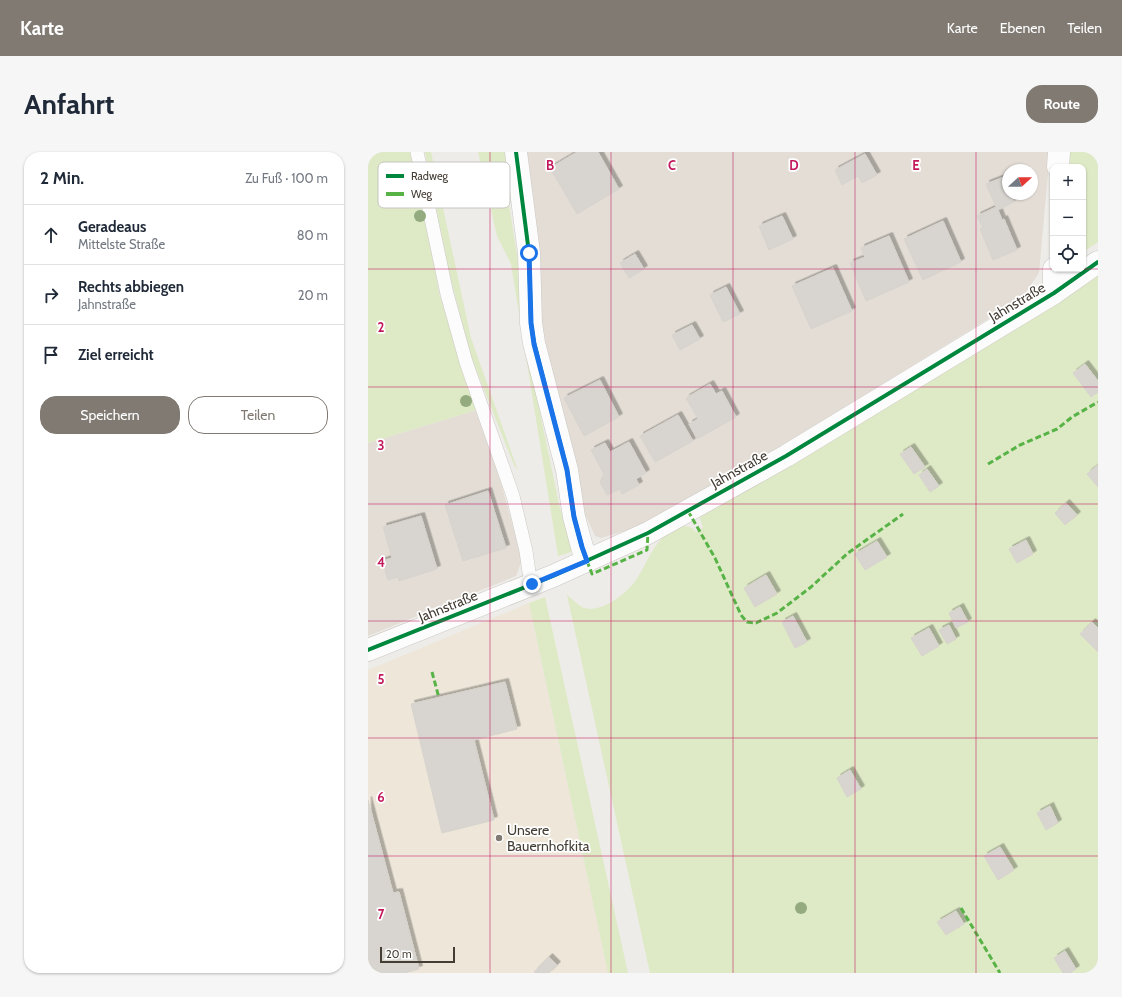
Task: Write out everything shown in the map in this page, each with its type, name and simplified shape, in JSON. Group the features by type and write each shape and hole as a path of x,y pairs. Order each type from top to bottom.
{"street":[{"path":"516,152 529,253 531,323 534,344 567,470 574,517 587,561"},
{"path":"1058,164 1059,152"},
{"name":"Jahnstraße","path":"368,650 532,584 648,534 779,460 1054,293 1098,262"},
{"path":"1054,272 1054,293"}],"lane":[{"path":"417,152 419,162"},
{"path":"429,208 447,294 466,362 513,496 532,584"}],"shaded area":[{"path":"524,152 1050,152 1039,273 1022,298 780,447 632,529 601,538 595,536 584,512 542,333"},
{"path":"477,410 501,483 522,560 516,576 368,636 368,443"},
{"name":"Unsere Bauernhofkita","path":"529,603 608,973 368,973 368,670"}],"green space":[{"path":"368,152 414,152 416,162 378,162 378,208 424,208 439,293 461,366 477,410 368,443"},
{"path":"425,152 431,152 433,162 427,162"},
{"path":"478,152 507,152 507,162 480,162"},
{"path":"1069,152 1098,152 1098,242 1086,250 1086,164 1068,164"},
{"path":"436,208 443,208 471,338 518,471 514,465 471,357 448,268"},
{"path":"491,208 510,208 523,294 520,316 559,504 571,546 571,552 558,556 511,264 497,236"},
{"path":"1098,273 1098,973 650,973 567,595 582,607 589,609 604,606 612,602 632,586 655,547 661,539 671,531 676,528 687,526 696,532 703,527 700,515"},
{"path":"545,597 628,973 608,973 529,603"}],"building":[{"path":"577,152 598,152 619,189 577,214 550,168"},
{"path":"865,154 877,175 862,183 858,176 842,185 835,170"},
{"path":"1002,178 1002,200 1013,200 1014,202 998,210 1002,220 1004,219 1017,250 993,260 980,229 983,228 977,216 996,207 986,184"},
{"path":"782,216 793,239 769,250 759,226"},
{"path":"943,221 961,262 923,280 904,239"},
{"path":"889,236 909,282 866,301 850,263 865,257 861,248"},
{"path":"635,254 644,269 629,278 620,263"},
{"path":"833,268 852,311 811,329 792,286"},
{"path":"726,287 740,314 723,322 710,295"},
{"path":"692,325 700,339 680,350 672,335"},
{"path":"1085,364 1098,381 1098,392 1091,397 1073,373"},
{"path":"600,380 619,417 584,436 564,398"},
{"path":"710,384 716,394 722,391 736,417 697,439 689,424 698,419 686,398"},
{"path":"678,415 693,441 655,462 640,436"},
{"path":"629,442 646,473 636,479 639,485 622,494 620,489 607,495 600,482 604,474 591,450 605,443 610,452"},
{"path":"911,447 925,467 914,474 900,454"},
{"path":"1098,465 1098,487 1087,474"},
{"path":"927,469 939,486 930,492 919,475"},
{"path":"488,491 506,548 463,561 445,505"},
{"path":"1066,503 1077,515 1065,525 1055,513"},
{"path":"421,516 437,569 399,581 398,577 388,580 382,561 392,558 383,527"},
{"path":"1026,540 1033,554 1017,563 1009,549"},
{"path":"877,541 887,557 865,570 855,554"},
{"path":"766,575 777,594 755,607 744,588"},
{"path":"960,607 968,622 956,628 949,613"},
{"path":"793,616 807,642 795,648 782,622"},
{"path":"1092,622 1098,628 1098,652 1080,634"},
{"path":"949,625 956,639 947,644 939,630"},
{"path":"929,628 939,646 922,656 911,638"},
{"path":"505,682 517,729 474,740 494,820 442,833 411,704"},
{"path":"850,770 861,789 847,797 837,778"},
{"path":"368,800 393,893 399,892 419,969 404,973 368,973"},
{"path":"1050,806 1058,823 1046,830 1037,813"},
{"path":"1000,847 1014,870 998,880 984,856"},
{"path":"956,911 964,924 946,935 937,922"},
{"path":"1065,951 1076,969 1070,973 1063,973 1054,958"},
{"path":"549,957 557,965 549,973 534,972"}],"marked path":[{"path":"988,464 1020,445 1057,429 1072,417 1098,402"},
{"path":"688,511 715,558 741,615 747,622 756,623 777,613 811,587 848,553 903,514"},
{"path":"587,561 592,574 647,550 648,533"},
{"path":"432,672 439,698"},
{"path":"961,908 1000,973"}],"cycle path":[{"path":"516,152 529,253 531,323 534,343 567,470 574,517 587,561"},
{"path":"368,650 553,576 648,533 786,456 1054,293 1098,262"}],"place":[{"name":"Unsere Bauernhofkita","path":"499,838"}],"route":[{"path":"529,253 531,323 534,344 555,420 567,470 574,517 587,561 532,584"}]}
